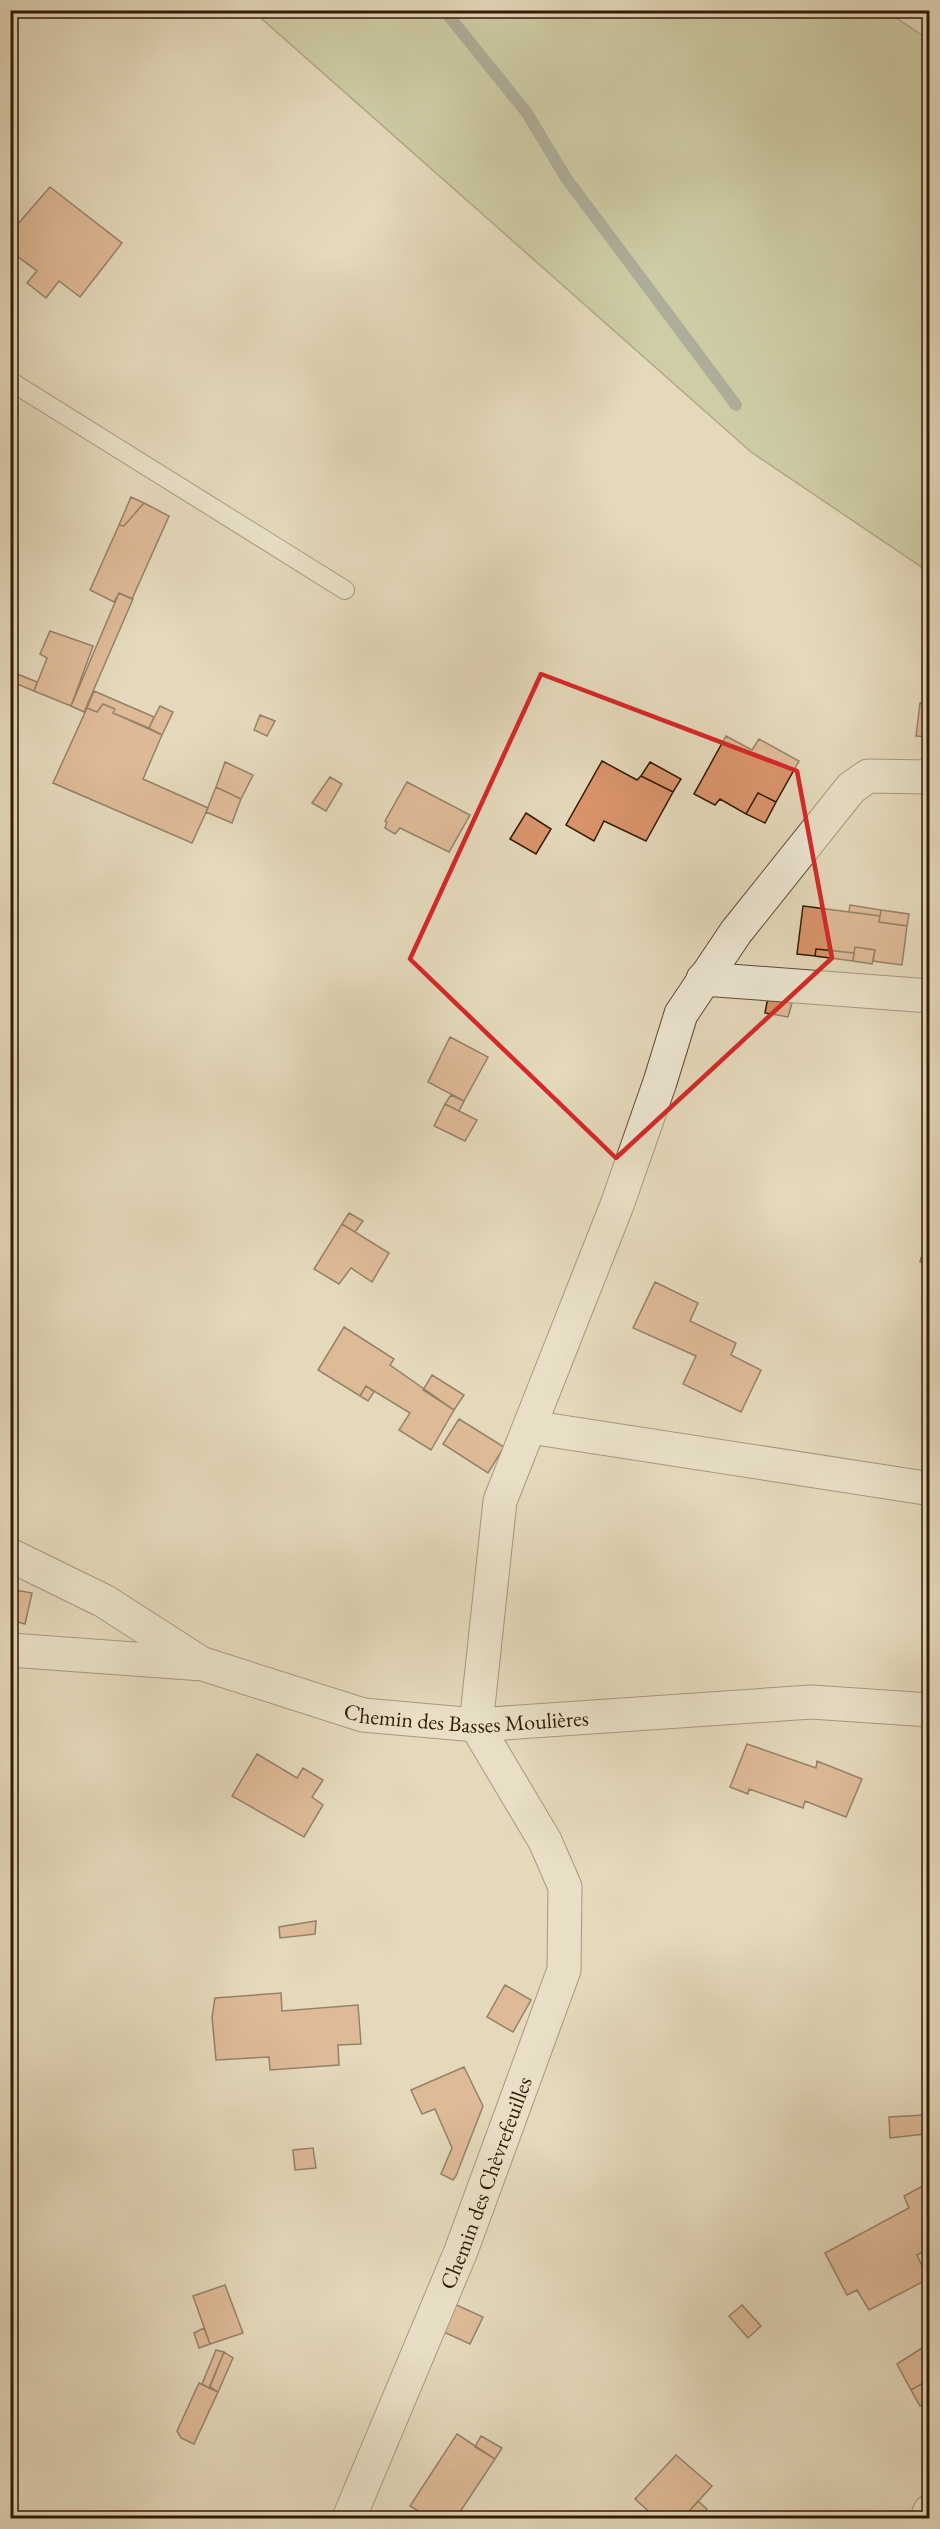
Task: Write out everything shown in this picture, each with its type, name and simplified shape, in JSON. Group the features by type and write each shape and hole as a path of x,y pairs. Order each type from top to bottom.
{"street":[{"path":"476,1725 500,1501 617,1205 681,1014 736,932 851,788 868,776 930,777"},
{"path":"703,979 930,996"},
{"path":"530,1427 925,1488"},
{"path":"10,1555 104,1601 204,1664"},
{"name":"Chemin des Basses Moulières","path":"10,1650 204,1664 363,1715 476,1725 811,1702 930,1710"},
{"name":"Chemin des Chèvrefeuilles","path":"349,2518 461,2251 564,1970 565,1887 545,1841 476,1725"},
{"path":"927,2518 930,2511"}],"lane":[{"path":"10,381 345,590"}],"highlighted area":[{"path":"541,674 797,771 832,958 616,1158 410,959"}],"green space":[{"path":"253,11 886,11 929,40 929,572 751,452"}],"building":[{"path":"50,187 122,243 80,297 59,281 46,298 27,283 37,271 10,251 10,233"},
{"path":"131,497 144,503 124,526 119,525"},
{"path":"144,503 169,516 132,599 119,593 114,602 90,590 119,525 124,526"},
{"path":"119,593 133,599 84,712 71,706"},
{"path":"50,631 93,646 71,706 34,691 47,658 40,654"},
{"path":"10,671 37,682 34,691 10,681"},
{"path":"94,691 154,717 149,728 113,713 115,709 103,704 97,712 87,708"},
{"path":"920,703 930,704 930,737 916,736"},
{"path":"103,704 115,709 113,713 162,735 143,779 208,808 192,843 53,783 87,708 97,712"},
{"path":"160,706 173,712 162,735 149,728"},
{"path":"260,715 275,721 267,736 254,730"},
{"path":"726,736 752,750 759,739 799,761 776,802 758,793 746,814 720,799 715,805 694,794"},
{"path":"602,761 637,780 641,776 673,792 646,841 604,821 594,841 566,825"},
{"path":"225,762 253,775 241,799 216,787"},
{"path":"650,762 681,779 673,792 641,776"},
{"path":"330,777 342,784 326,811 312,803"},
{"path":"407,782 470,815 449,852 400,828 395,834 385,828 387,822 385,821"},
{"path":"216,787 241,799 232,823 206,812"},
{"path":"758,793 776,802 765,823 746,814"},
{"path":"526,813 551,829 536,854 510,839"},
{"path":"850,905 881,910 880,916 849,912"},
{"path":"803,906 880,916 879,922 907,926 902,965 873,961 875,950 855,947 854,953 816,949 815,956 797,954"},
{"path":"881,910 909,914 907,926 879,922"},
{"path":"855,947 875,950 872,964 853,961"},
{"path":"816,949 854,953 853,961 815,956"},
{"path":"768,997 792,1003 788,1017 765,1013"},
{"path":"450,1037 488,1057 464,1101 428,1082"},
{"path":"451,1095 464,1101 459,1111 445,1104"},
{"path":"445,1104 477,1120 465,1141 434,1126"},
{"path":"349,1213 363,1221 355,1232 342,1224"},
{"path":"342,1224 389,1253 372,1282 351,1268 339,1284 314,1269"},
{"path":"930,1229 930,1264 920,1262"},
{"path":"655,1282 698,1303 690,1321 736,1343 731,1355 761,1370 741,1412 683,1384 696,1356 633,1328"},
{"path":"344,1327 394,1359 390,1365 454,1410 431,1450 399,1430 410,1413 366,1386 360,1396 318,1370"},
{"path":"432,1375 464,1395 454,1410 423,1390"},
{"path":"366,1386 374,1392 368,1401 360,1396"},
{"path":"459,1419 504,1447 488,1473 443,1444"},
{"path":"10,1589 32,1593 25,1624 10,1620"},
{"path":"747,1744 816,1768 817,1761 862,1779 846,1817 805,1801 803,1808 749,1789 748,1794 730,1787"},
{"path":"257,1754 297,1778 303,1768 323,1780 312,1797 323,1805 304,1837 232,1796"},
{"path":"316,1921 315,1934 280,1938 279,1927"},
{"path":"505,1985 531,2000 513,2032 487,2017"},
{"path":"281,1993 282,2011 358,2005 361,2044 338,2045 339,2065 270,2070 269,2057 216,2060 212,2017 215,1998"},
{"path":"464,2067 483,2106 453,2180 441,2174 452,2148 435,2109 422,2114 411,2090"},
{"path":"925,2115 925,2134 890,2138 889,2117"},
{"path":"313,2148 316,2168 295,2170 293,2150"},
{"path":"930,2182 930,2248 917,2255 928,2279 869,2310 857,2290 847,2295 825,2253 909,2208 904,2196"},
{"path":"225,2285 243,2333 210,2344 193,2296"},
{"path":"450,2302 483,2317 470,2344 437,2329"},
{"path":"742,2305 761,2326 748,2338 729,2316"},
{"path":"204,2328 210,2344 199,2348 194,2333"},
{"path":"928,2344 930,2379 911,2390 897,2364"},
{"path":"216,2350 224,2352 209,2388 202,2384"},
{"path":"224,2352 233,2358 218,2392 210,2387"},
{"path":"930,2379 930,2401 920,2406 911,2390"},
{"path":"199,2383 218,2392 194,2444 181,2438 177,2431"},
{"path":"457,2434 495,2459 456,2518 430,2518 410,2506"},
{"path":"481,2436 502,2448 495,2459 475,2447"},
{"path":"676,2455 712,2486 683,2518 656,2518 635,2499"},
{"path":"698,2501 707,2509 697,2518 687,2518 685,2516"}],"waterway":[{"path":"444,10 527,113 566,178 736,405"}]}
